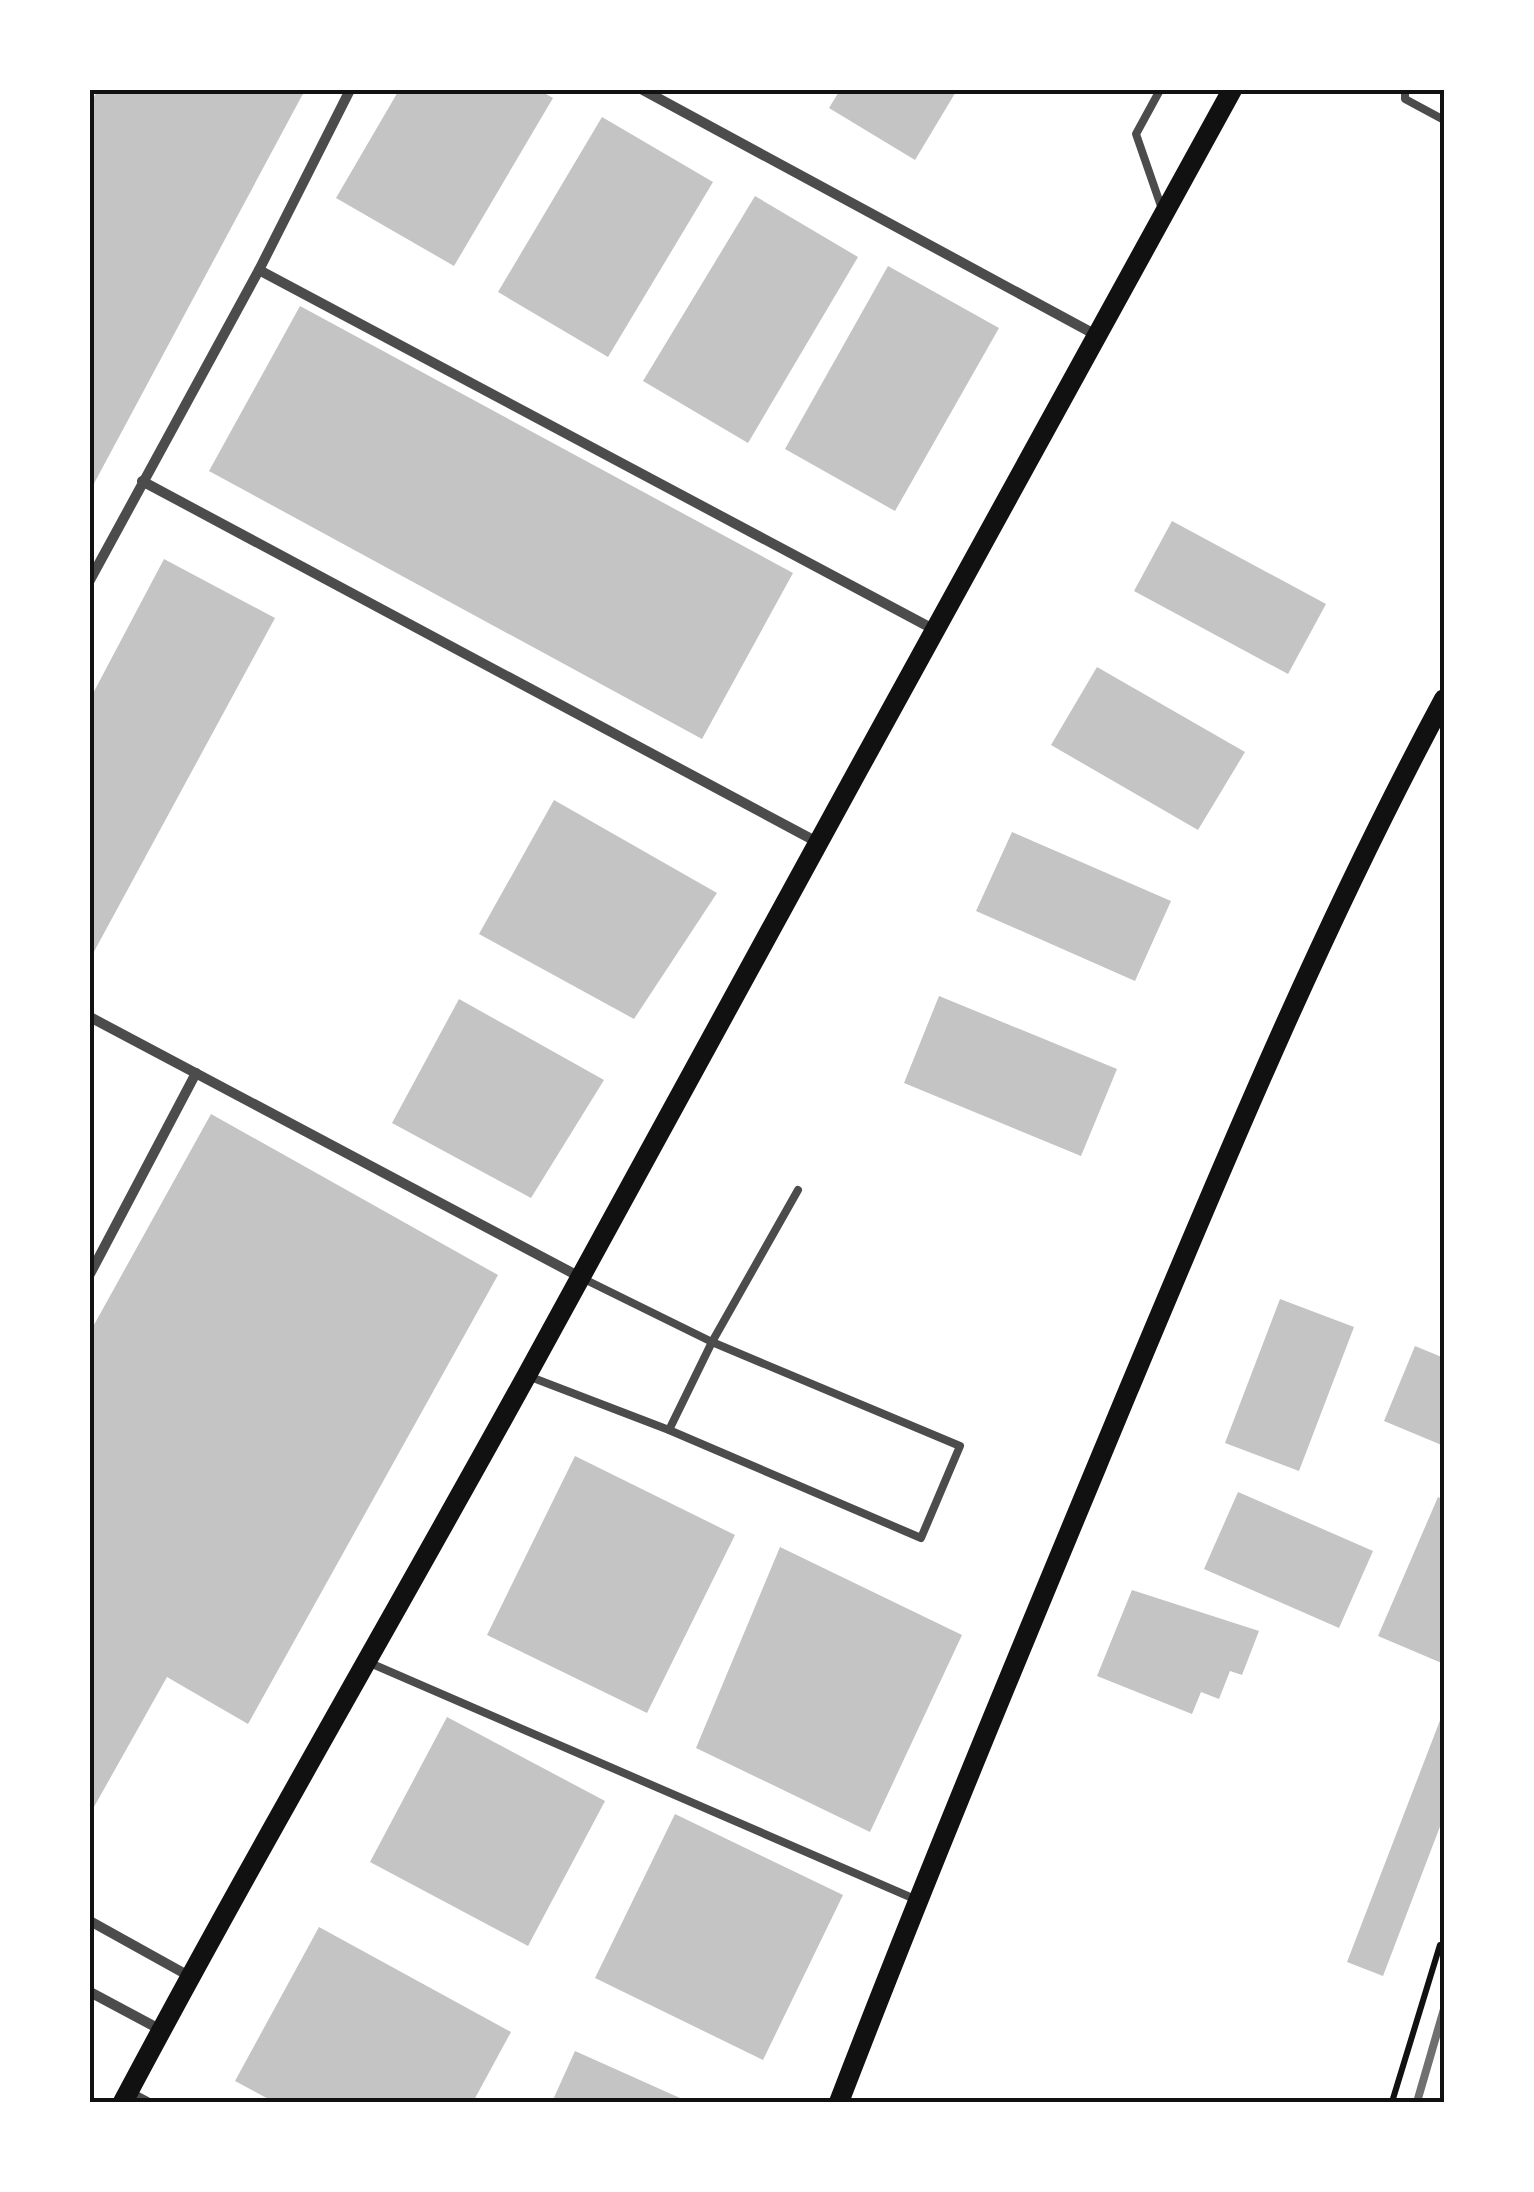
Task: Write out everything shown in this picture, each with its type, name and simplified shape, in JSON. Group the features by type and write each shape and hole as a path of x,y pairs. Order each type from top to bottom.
{"main road":[{"path":"133,2099 160,2030 189,1976 527,1376 933,629 1232,90"},
{"path":"839,2102 917,1900 1209,1200 1315,962 1444,700"}],"street":[{"path":"90,580 258,270 350,90"},
{"path":"643,90 1096,335"},
{"path":"258,270 933,629"},
{"path":"142,481 817,842"},
{"path":"90,1017 580,1277"},
{"path":"90,1274 196,1073"},
{"path":"90,1921 189,1976"},
{"path":"90,1992 160,2030"}],"lane":[{"path":"1160,90 1136,134 1164,213"},
{"path":"1405,90 1405,99 1444,120"},
{"path":"670,1430 712,1342 798,1190"},
{"path":"527,1376 670,1430 921,1538 960,1446 712,1342 580,1277"},
{"path":"365,1661 917,1900"}],"path":[{"path":"1392,2102 1440,1946"}],"building":[{"path":"98,90 305,90 90,491 90,104"},
{"path":"399,90 539,90 553,98 454,266 336,198"},
{"path":"840,90 957,90 915,160 829,108"},
{"path":"602,117 713,182 608,357 498,292"},
{"path":"755,196 858,257 748,443 643,381"},
{"path":"888,266 999,328 895,511 785,449"},
{"path":"300,306 793,573 702,739 209,471"},
{"path":"1172,521 1326,604 1288,674 1134,591"},
{"path":"164,559 275,618 90,959 90,699"},
{"path":"1097,667 1245,752 1198,830 1051,745"},
{"path":"554,800 717,893 634,1019 479,934"},
{"path":"1012,832 1171,901 1135,981 976,911"},
{"path":"939,996 1117,1069 1081,1156 904,1083"},
{"path":"459,999 604,1080 531,1198 392,1123"},
{"path":"211,1114 498,1275 248,1724 167,1677 90,1814 90,1332"},
{"path":"1280,1299 1354,1327 1299,1471 1225,1443"},
{"path":"1415,1346 1444,1358 1444,1446 1384,1421"},
{"path":"575,1456 735,1535 647,1713 487,1635"},
{"path":"1238,1492 1373,1551 1339,1628 1204,1569"},
{"path":"1438,1497 1444,1500 1444,1664 1378,1636"},
{"path":"780,1547 962,1635 870,1832 696,1748"},
{"path":"1132,1590 1259,1631 1242,1675 1230,1671 1219,1699 1201,1692 1192,1714 1097,1676"},
{"path":"1444,1710 1444,1816 1383,1976 1347,1962"},
{"path":"447,1717 605,1801 528,1946 370,1862"},
{"path":"675,1814 843,1895 763,2060 595,1978"},
{"path":"319,1927 511,2032 473,2102 274,2102 235,2081"},
{"path":"575,2051 689,2102 552,2102"}],"railway":[{"path":"1417,2102 1444,2009"}]}
